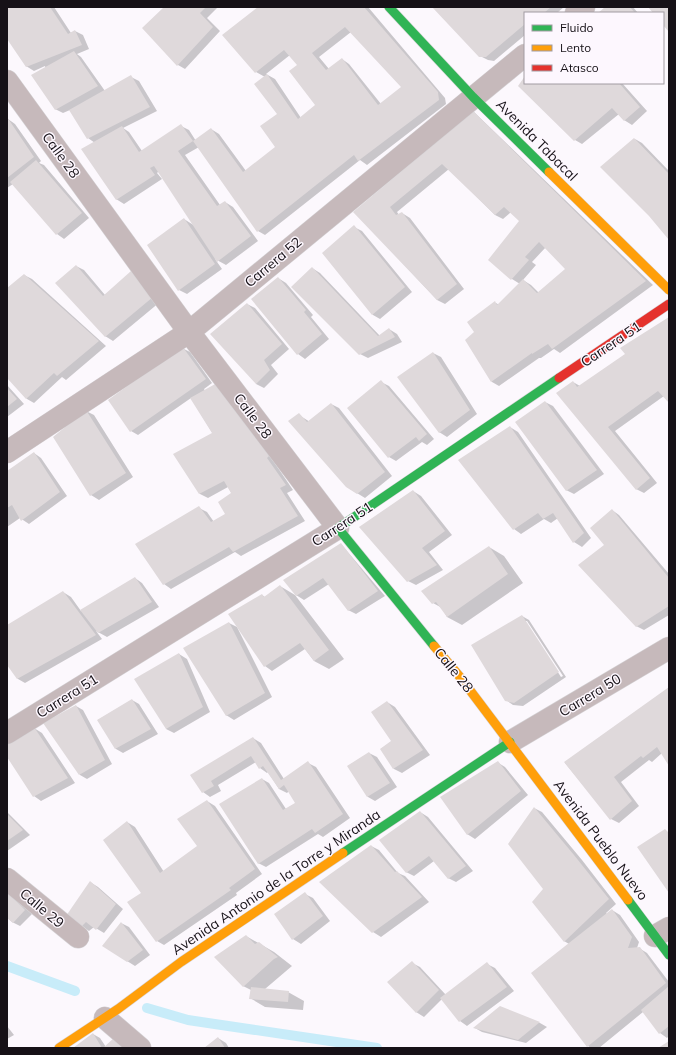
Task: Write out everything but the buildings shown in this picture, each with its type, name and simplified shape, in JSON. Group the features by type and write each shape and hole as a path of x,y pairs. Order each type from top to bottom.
{"main road":[{"name":"Avenida Tabacal","path":"389,7 473,97 669,290"},
{"name":"Carrera 51","path":"338,528 669,304"},
{"name":"Calle 28","path":"338,528 460,677 510,742"},
{"name":"Avenida Pueblo Nuevo","path":"510,742 662,932 669,955"},
{"name":"Avenida Antonio de la Torre y Miranda","path":"59,1048 112,1014 180,962 510,742"}],"street":[{"name":"Carrera 52","path":"7,452 189,332 524,55"},
{"name":"Calle 28","path":"7,81 189,332 338,528"},
{"name":"Carrera 51","path":"7,732 338,528"},
{"name":"Carrera 50","path":"510,742 669,648"},
{"name":"Calle 29","path":"7,879 78,937"},
{"path":"112,1014 140,1048"}],"waterway":[{"path":"7,966 75,991"},
{"path":"147,1008 188,1020 377,1048"}],"traffic: fast":[{"path":"389,7 473,97 549,172"},
{"path":"434,646 338,528 559,378"},
{"path":"343,853 510,742"},
{"path":"628,900 669,955"}],"traffic: slow":[{"path":"549,172 669,290"},
{"path":"434,646 460,677 628,900"},
{"path":"59,1048 118,1009 181,962 343,853"}],"traffic: jam":[{"path":"559,378 669,304"}]}
